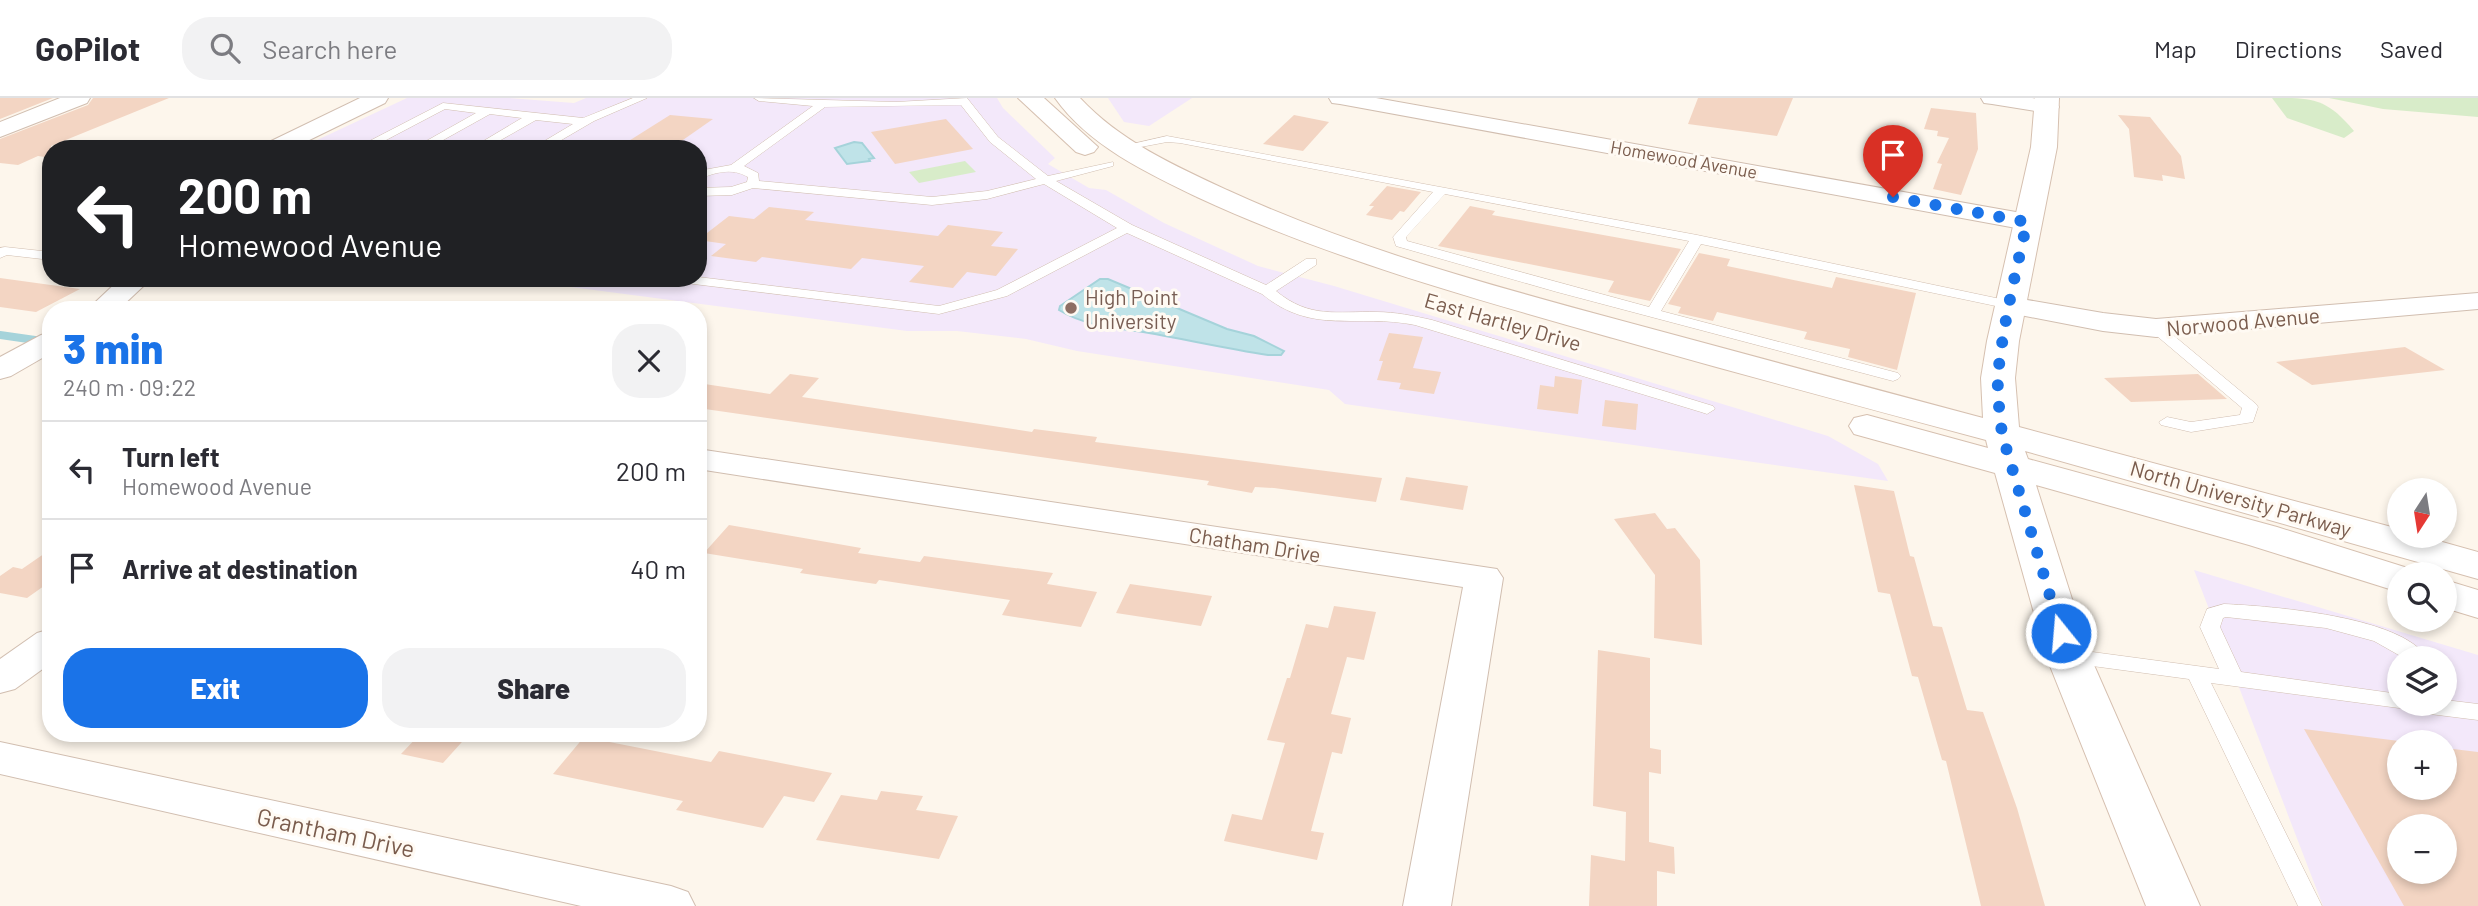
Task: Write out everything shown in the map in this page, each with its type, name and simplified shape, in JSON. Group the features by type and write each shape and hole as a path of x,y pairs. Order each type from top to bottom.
{"main road":[{"name":"East Hartley Drive","path":"1047,103 1117,156 1160,195 1311,262 1450,306 2007,451"},
{"path":"2048,103 2044,147 2010,305 1998,378 2007,451 2068,656 2173,906"},
{"name":"East Hartley Drive","path":"1117,156 1160,168 1240,208 1345,249 1661,342 2007,451"},
{"name":"North University Parkway","path":"2007,451 2126,466 2478,566"},
{"name":"North University Parkway","path":"2007,451 2387,575"},
{"path":"2457,598 2478,604"}],"street":[{"path":"0,130 79,98"},
{"path":"291,140 377,98"},
{"name":"Homewood Avenue","path":"1340,98 2027,222"},
{"path":"1992,98 2048,103"},
{"path":"111,301 128,287"},
{"name":"Norwood Avenue","path":"2010,305 2156,328 2478,301"},
{"path":"0,370 42,353"},
{"name":"Chatham Drive","path":"707,460 1484,578 1427,906"},
{"path":"0,679 42,649"},
{"name":"Grantham Drive","path":"0,758 671,906"}],"lane":[{"path":"553,140 586,122 642,98"},
{"path":"759,98 896,105 962,100 992,138 1046,180 1127,228 1267,291 1282,304 1310,317 1406,318 1450,329 1707,409"},
{"path":"734,168 827,101"},
{"path":"377,140 443,106 586,122"},
{"path":"435,140 488,111"},
{"path":"492,140 535,116"},
{"path":"707,193 732,191 752,184 932,201 987,195 1046,180 1167,139 1180,140 1697,239 2010,305"},
{"path":"707,172 734,168 751,172 754,176 752,184"},
{"path":"1442,190 1399,237 1401,243 1893,376"},
{"path":"707,282 939,310 973,304 1002,293 1086,246 1127,228"},
{"path":"1653,312 1697,239"},
{"path":"0,254 5,251 42,255"},
{"path":"1267,291 1311,262"},
{"path":"2156,328 2250,407 2247,419 2191,427 2167,422"},
{"path":"2234,680 2210,627 2214,614 2224,610 2360,628 2400,646"},
{"path":"2068,656 2387,699"},
{"path":"2197,674 2310,906"},
{"path":"2457,704 2478,712"}],"shaded area":[{"name":"High Point University","path":"407,98 509,98 574,103 586,98 997,98 1003,108 1055,158 1048,164 1089,188 1106,190 1164,223 1258,266 1334,286 1828,436 1878,464 1888,481 1345,404 1329,390 1077,351 1026,339 957,331 907,331 707,305 707,301 678,301 571,287 707,287 707,140 317,140"},
{"path":"1108,98 1192,98 1149,126 1124,122"},
{"path":"2194,570 2387,628 2387,632 2401,632 2448,646 2387,646 2387,716 2457,716 2457,649 2478,655 2478,906 2323,906"}],"green space":[{"path":"2272,98 2318,102 2335,112 2354,131 2344,138 2287,118"},
{"path":"2329,98 2478,98 2478,117 2383,109"},
{"path":"965,161 976,172 919,183 909,172"}],"water":[{"path":"854,142 862,143 874,158 847,164 835,148"},
{"path":"1100,279 1108,279 1227,329 1254,336 1284,351 1281,355 1268,355 1106,326 1070,316 1059,310 1060,306"}],"building":[{"path":"0,98 53,98 0,119"},
{"path":"93,98 169,98 66,140 42,140 42,157 18,165 0,163 0,139 88,105"},
{"path":"1698,98 1793,98 1777,136 1688,124"},
{"path":"1931,108 1976,113 1978,149 1961,195 1933,189 1942,164 1937,163 1949,138 1937,136 1938,131 1924,129"},
{"path":"670,115 713,119 683,140 630,140"},
{"path":"1294,115 1329,122 1303,151 1263,144"},
{"path":"2118,115 2150,117 2181,156 2185,179 2162,175 2163,181 2134,177 2129,129"},
{"path":"946,119 973,149 895,164 871,132"},
{"path":"1387,186 1421,192 1404,212 1400,211 1392,220 1366,215 1374,206 1369,206"},
{"path":"1470,206 1495,211 1492,215 1681,249 1650,301 1608,292 1614,281 1438,246"},
{"path":"769,207 814,212 805,220 938,236 948,225 1003,232 991,246 1018,249 996,276 967,272 953,288 909,282 924,266 862,258 851,269 762,257 756,262 711,256 726,244 707,241 707,233 729,216 754,219"},
{"path":"1699,253 1730,259 1727,266 1832,288 1836,277 1916,293 1897,370 1848,357 1850,349 1804,339 1807,332 1717,312 1713,321 1678,313 1681,307 1668,304"},
{"path":"0,278 42,284 42,287 80,289 57,301 42,301 42,309 36,312 0,307"},
{"path":"1389,333 1423,337 1413,368 1441,372 1434,394 1399,389 1401,383 1377,380 1383,361 1379,361"},
{"path":"2405,347 2445,370 2312,385 2276,362"},
{"path":"790,374 819,378 802,397 1032,432 1034,429 1097,437 1095,442 1382,478 1376,502 1274,488 1255,487 1252,493 1207,485 1209,481 707,409 707,384 770,394"},
{"path":"2198,374 2227,399 2131,402 2104,378"},
{"path":"1555,376 1582,380 1578,414 1537,409 1540,385 1554,387"},
{"path":"1605,400 1638,404 1636,430 1602,426"},
{"path":"1406,477 1468,486 1463,510 1400,500"},
{"path":"1854,485 1894,491 1910,556 1914,557 1933,626 1942,627 1967,710 1983,712 2017,808 2045,906 1981,906 1946,761 1942,760 1918,677 1912,676 1890,594 1878,592"},
{"path":"1655,513 1667,529 1675,528 1700,560 1702,645 1654,638 1655,575 1614,519"},
{"path":"729,525 861,548 858,553 920,562 924,556 1053,573 1047,584 1097,592 1081,627 1002,615 1010,600 879,580 876,584 800,573 803,569 707,553 707,550"},
{"path":"42,555 42,587 27,598 0,593 0,576 13,567 22,569"},
{"path":"1130,584 1212,596 1201,626 1116,613"},
{"path":"1334,606 1376,612 1364,660 1347,657 1331,714 1351,718 1342,754 1332,752 1311,831 1324,833 1317,860 1224,841 1232,814 1262,820 1285,743 1267,740 1287,678 1290,678 1306,624 1328,628"},
{"path":"1598,650 1650,658 1650,748 1661,750 1661,774 1649,772 1649,842 1674,847 1675,874 1657,871 1657,906 1589,906 1591,855 1625,861 1626,812 1593,806"},
{"path":"2304,729 2387,739 2387,800 2457,800 2457,749 2478,752 2478,906 2404,906 2392,884 2457,884 2457,814 2387,814 2387,876"},
{"path":"412,742 462,742 443,763 401,754"},
{"path":"580,742 609,742 711,762 719,751 832,773 814,802 784,796 763,828 676,810 683,801 553,774"},
{"path":"881,791 923,796 916,810 958,816 939,859 816,840 841,795 877,800"}],"waterway":[{"path":"0,335 42,341"}],"place":[{"name":"High Point University","path":"1071,308"}],"route":[{"path":"1893,197 2027,222 2003,341 1998,378 1999,405 2002,434 2061,633"}]}
